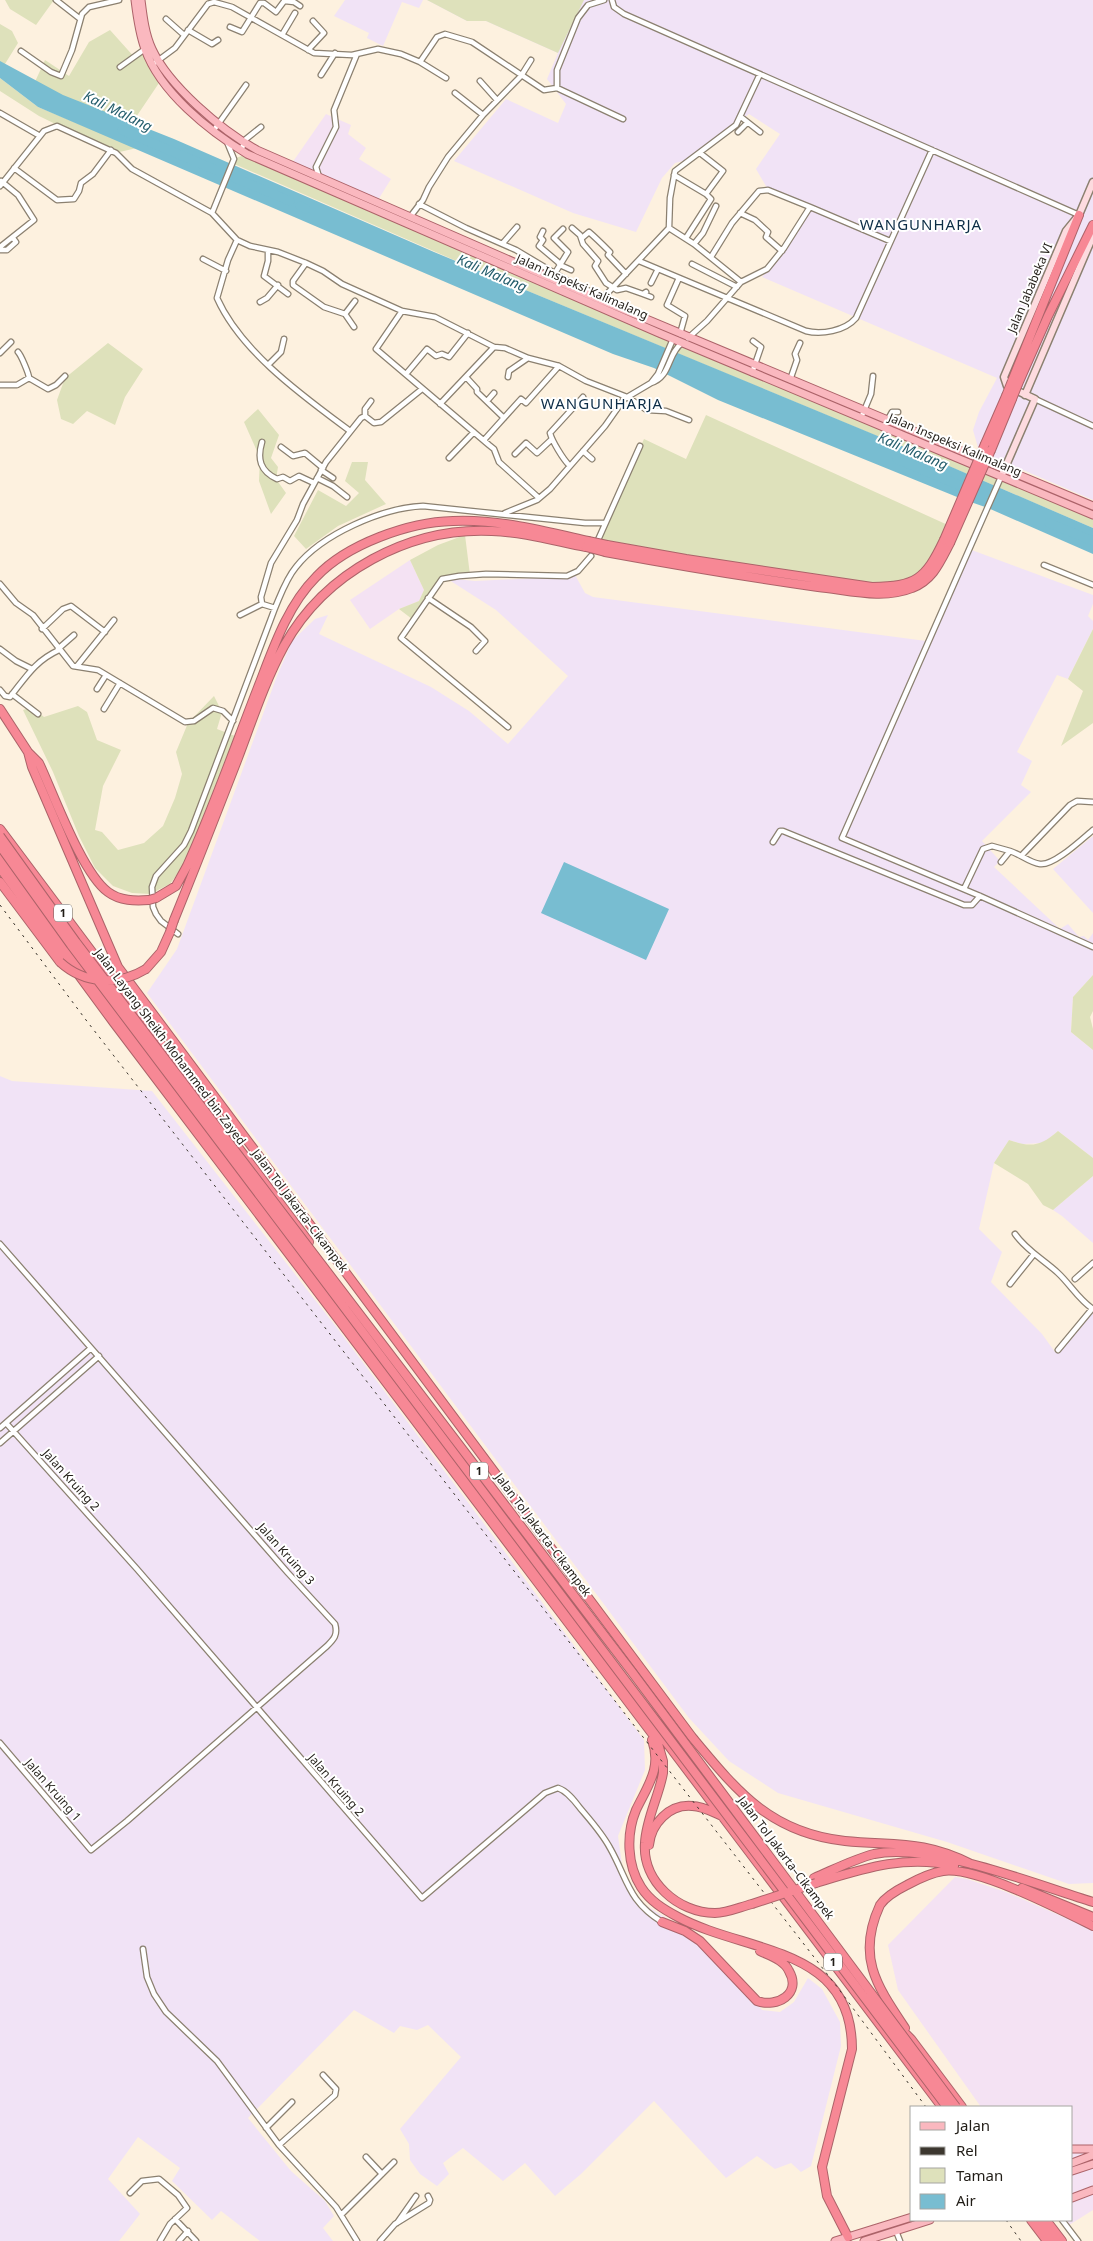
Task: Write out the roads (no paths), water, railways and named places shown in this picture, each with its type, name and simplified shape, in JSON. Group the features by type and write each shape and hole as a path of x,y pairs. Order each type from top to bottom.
{"highway":[{"path":"0,882 60,962 74,972 101,981 128,978 146,969 161,952 170,932 273,668 295,628 318,600 334,585 384,553 440,534 491,530 515,532 606,548 872,587 891,586 922,576 933,564 947,542 1015,383 1079,215"},
{"path":"1015,383 1093,226"},
{"path":"0,709 28,752 39,763 78,850 94,878 109,893 117,897 136,901 152,899 176,886 187,866 279,635 303,592 316,576 354,549 392,533 419,525 452,521 516,525 587,544"},
{"path":"28,752 32,766 118,967 488,1465 692,1737 720,1771 754,1805 772,1818 790,1826 817,1836 927,1847 953,1855 971,1864"},
{"name":"Jalan Tol Jakarta–Cikampek","path":"0,829 898,2026 911,2039 961,2106"},
{"name":"Jalan Layang Sheikh Mohammed bin Zayed","path":"0,836 76,942 632,1672 955,2106"},
{"name":"Jalan Layang Sheikh Mohammed bin Zayed","path":"0,846 71,945 946,2106"},
{"name":"Jalan Tol Jakarta–Cikampek","path":"0,857 74,959 941,2106"},
{"path":"0,868 114,1023 657,1740 663,1760 661,1786 644,1844 647,1864 655,1879 669,1897 682,1905 698,1911 716,1913 815,1880 875,1854 906,1852 971,1864 1093,1902"},
{"path":"647,1726 654,1746 656,1764 651,1782 636,1811 630,1829 630,1848 636,1878 646,1894 665,1910 689,1923 787,1956 817,1971 839,1996 846,2008 852,2033 852,2049 822,2167 827,2196 848,2237"},
{"path":"724,1817 692,1806 673,1810 659,1820 652,1832 649,1847 653,1864 657,1874 670,1890 691,1903 721,1908 752,1902"},
{"path":"815,1880 894,1862 946,1864 1015,1885 1093,1917"},
{"path":"911,2039 887,2001 869,1961 869,1948 877,1911 883,1900 894,1892 922,1877 943,1871 952,1871 1007,1887 1093,1926"},
{"path":"662,1922 685,1931 700,1941 757,2002 774,2004 783,2000 788,1996 793,1985 789,1970 778,1960 745,1943"},
{"path":"1027,2221 1042,2241"},
{"path":"1033,2221 1048,2241"},
{"path":"1041,2221 1055,2241"},
{"path":"1047,2221 1062,2241"}],"main road":[{"name":"Jalan Inspeksi Kalimalang","path":"135,0 145,49 155,63 186,95 219,123 244,149 261,152 319,177 329,185"},
{"name":"Jalan Inspeksi Kalimalang","path":"141,0 149,41 162,82 180,101 227,140 409,220 672,341 683,342 755,365 1093,506"},
{"path":"180,101 186,95"},
{"name":"Jalan Jababeka VI","path":"1035,399 1007,386 1004,377 1068,226 1079,215 1093,182"},
{"name":"Jalan Inspeksi Kalimalang","path":"409,220 602,299 680,334 683,342 752,373 1093,515"},
{"path":"1025,395 1093,236"},
{"path":"1001,478 1035,399"},
{"path":"926,445 929,437"},
{"path":"972,465 976,457"},
{"path":"1073,2148 1093,2149"},
{"path":"1073,2163 1093,2155"},
{"path":"1073,2172 1093,2164"},
{"path":"1073,2198 1093,2190"},
{"path":"835,2241 910,2218"},
{"path":"864,2241 927,2221"}],"street":[{"path":"56,0 80,18"},
{"path":"21,51 60,76 72,50 80,18 88,7 119,0"},
{"path":"230,27 242,32 262,2 276,12 285,0 300,6"},
{"path":"557,88 557,70 578,18 588,5 604,0"},
{"path":"612,0 614,7 624,14 1079,215"},
{"path":"155,63 176,48 206,2 214,2 223,4 251,17 314,53 358,54 378,49 402,54 420,62 446,78"},
{"path":"282,35 295,13"},
{"path":"166,20 184,35"},
{"path":"308,50 324,34 313,21"},
{"path":"188,30 212,44 218,40"},
{"path":"420,62 437,37 445,34 481,46 521,76 545,90 557,88 623,118"},
{"path":"120,67 145,49"},
{"path":"322,75 335,53"},
{"path":"319,177 316,168 336,127 334,110 358,54"},
{"path":"409,220 448,156 483,115 521,76 531,60"},
{"path":"419,204 443,217 503,243 602,299 669,228 674,174 678,168 731,130 741,117 760,74"},
{"path":"480,81 497,100"},
{"path":"214,130 246,85"},
{"path":"455,94 483,115"},
{"path":"0,113 40,136"},
{"path":"741,117 760,132"},
{"path":"738,132 747,123"},
{"path":"13,238 16,242 7,250 1,245 13,238 34,220 18,195 1,183 40,136 48,128 57,126 111,150 120,156 132,169 212,213 237,240 306,263 324,271 342,284 402,311 429,315 494,347 505,348 528,358 559,366 586,381 627,397 647,410 666,411 689,420"},
{"path":"212,213 233,161 244,149 252,134 261,127"},
{"path":"227,140 233,161"},
{"path":"14,168 57,200 68,200 78,194 80,183 93,174 111,150"},
{"path":"639,261 813,333 821,334 837,329 856,318 932,150"},
{"path":"700,153 723,171 706,194"},
{"path":"674,174 706,194 711,200 686,238"},
{"path":"711,257 728,227 754,195 762,189 890,241"},
{"path":"694,244 703,233 716,206"},
{"path":"504,514 540,498 583,451 627,397 663,377 683,342 707,321 741,282 767,269 782,251 810,207"},
{"path":"740,213 759,223 768,232 766,237 782,251"},
{"path":"503,243 517,227"},
{"path":"572,228 582,238 583,244 598,261 595,266 597,270 613,288 617,290 626,288 651,297"},
{"path":"669,228 686,238 741,282"},
{"path":"555,273 568,252 554,238 563,230"},
{"path":"543,231 540,237 543,240 540,246 560,265 571,270"},
{"path":"582,238 589,232 593,235 610,252 608,255 626,274"},
{"path":"488,251 493,239"},
{"path":"237,240 228,260 217,298 221,307 244,341 303,395 350,430"},
{"path":"268,250 268,261 264,276 288,294"},
{"path":"203,259 226,271"},
{"path":"306,263 293,281 293,285 324,307 344,314 354,327"},
{"path":"536,272 540,264"},
{"path":"692,264 737,287"},
{"path":"651,283 658,269"},
{"path":"679,278 667,304 685,316 680,334"},
{"path":"260,302 267,298 278,286"},
{"path":"344,314 355,301"},
{"path":"402,311 376,349 494,449 499,462 540,498"},
{"path":"406,374 427,349 436,356 442,354 449,357 468,333"},
{"path":"269,364 281,352 284,338"},
{"path":"651,383 658,374 672,341"},
{"path":"0,354 11,342"},
{"path":"752,373 761,346 753,342"},
{"path":"790,380 797,362 794,356 800,342"},
{"path":"440,404 494,347"},
{"path":"18,352 22,357 23,366 29,373 29,378"},
{"path":"508,376 509,371 528,358"},
{"path":"484,440 522,399 526,403 559,366"},
{"path":"29,378 48,389 56,385 64,376"},
{"path":"861,418 871,394 873,376"},
{"path":"466,377 486,402 504,418"},
{"path":"0,385 17,385 29,378"},
{"path":"365,416 374,423 381,422 422,389"},
{"path":"486,402 494,393"},
{"path":"569,465 561,457 559,449 550,433 583,397"},
{"path":"1035,399 1093,426"},
{"path":"365,416 365,409 371,401"},
{"path":"883,428 892,412 898,412"},
{"path":"262,604 261,598 271,563 297,520 322,469 350,430 360,418 365,416"},
{"path":"449,458 474,432"},
{"path":"515,454 526,443 538,454 552,439"},
{"path":"262,442 259,458 261,466 271,476 277,479 283,477 290,481 299,476 325,481 347,497"},
{"path":"598,540 640,446"},
{"path":"281,447 293,456 306,453 333,478"},
{"path":"583,451 592,459"},
{"path":"1001,478 842,838 964,889 1093,947"},
{"path":"178,934 161,921 156,914 153,907 152,887 156,876 188,838 275,608 286,582 302,560 336,535 390,510 423,506 605,523"},
{"path":"522,507 524,516"},
{"path":"508,727 402,638 442,579 486,574 567,576 577,571 591,556"},
{"path":"1044,565 1093,585"},
{"path":"0,584 16,602 33,615 69,662 77,666 98,670 185,722 194,721 213,708 223,711 233,721"},
{"path":"428,598 471,627 485,640 476,651"},
{"path":"240,615 262,604 275,608"},
{"path":"42,629 62,609 71,606 105,632"},
{"path":"77,666 114,620"},
{"path":"0,690 6,698 12,694 44,657 59,650 74,635"},
{"path":"0,649 16,661 32,669"},
{"path":"97,689 106,675"},
{"path":"104,709 120,683"},
{"path":"12,694 38,714"},
{"path":"1022,855 1070,805 1077,801 1093,802"},
{"path":"964,889 983,849 992,846 1022,855 1037,863 1045,864 1067,852 1093,830"},
{"path":"773,842 780,831 783,831 964,905 972,905 980,896"},
{"path":"1001,862 1010,851"},
{"path":"1015,1234 1034,1254 1059,1274 1069,1287 1093,1309 1058,1350"},
{"name":"Jalan Kruing 3","path":"0,1244 288,1573 335,1624 337,1631 333,1640 127,1821 91,1850"},
{"path":"1010,1284 1034,1254"},
{"path":"1075,1279 1093,1263"},
{"path":"0,1428 91,1348"},
{"path":"0,1443 99,1356"},
{"name":"Jalan Kruing 2","path":"6,1423 137,1569 255,1708 422,1898 545,1793 550,1789 559,1788 569,1794 603,1836 615,1857 630,1891 641,1907 662,1922"},
{"name":"Jalan Kruing 1","path":"0,1743 91,1850"},
{"path":"143,1950 145,1971 154,1994 166,2012 217,2061 279,2145 341,2215 357,2241"},
{"path":"279,2145 335,2095 336,2089 323,2075"},
{"path":"266,2128 292,2102"},
{"path":"366,2157 382,2174"},
{"path":"341,2215 394,2162"},
{"path":"130,2193 142,2181 161,2180 178,2195 187,2208 176,2219 160,2241"},
{"path":"380,2241 398,2222 416,2196"},
{"path":"398,2222 429,2203 428,2196"},
{"path":"176,2219 196,2241"},
{"path":"1063,2221 1078,2241"},
{"path":"179,2241 188,2231"},
{"path":"896,2231 900,2241"}],"water":[{"path":"0,61 63,95 174,139 434,252 926,456 1093,528 1093,554 988,508 718,400 654,368 613,354 38,107 0,78"},
{"path":"564,862 669,909 646,960 541,913"}],"waterway":[{"name":"Kali Malang","path":"122,130 218,171"},
{"name":"Kali Malang","path":"235,178 290,201"},
{"name":"Kali Malang","path":"300,206 306,209"},
{"name":"Kali Malang","path":"897,459 961,486"},
{"name":"Kali Malang","path":"1049,523 1093,541"}],"railway":[{"path":"0,905 86,1020 838,1988 925,2106"},
{"path":"1007,2221 1021,2241"}],"district":[{"name":"WANGUNHARJA","path":"921,225"},
{"name":"WANGUNHARJA","path":"602,404"}]}
